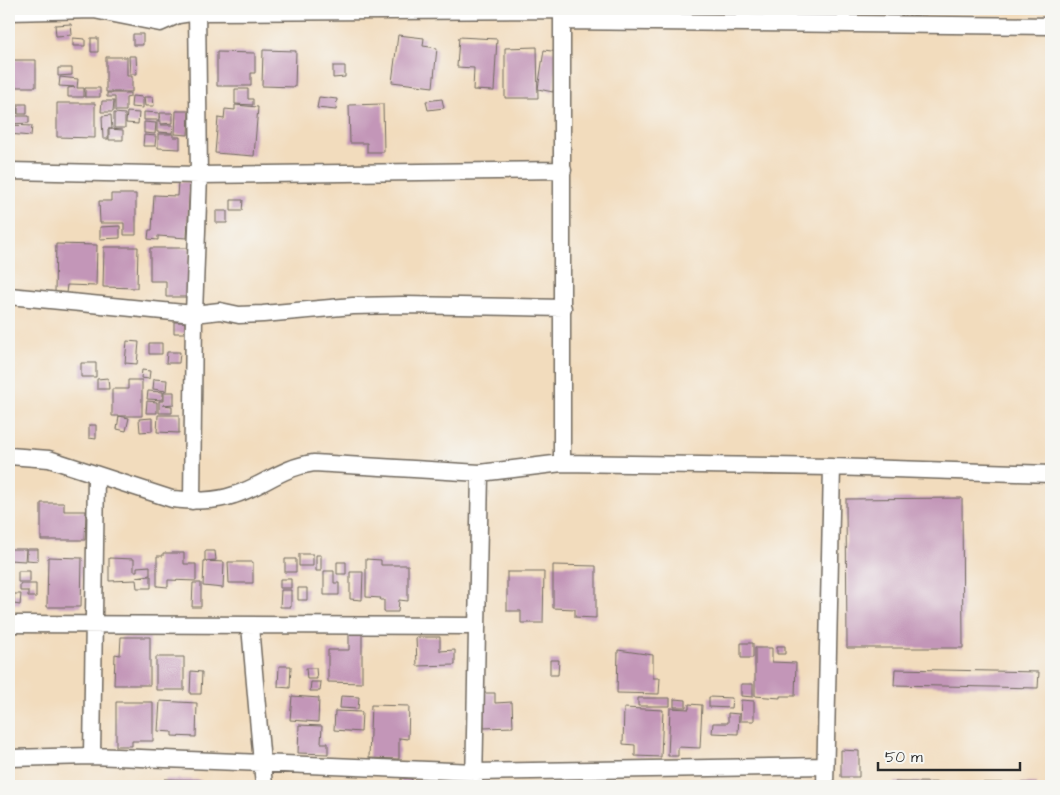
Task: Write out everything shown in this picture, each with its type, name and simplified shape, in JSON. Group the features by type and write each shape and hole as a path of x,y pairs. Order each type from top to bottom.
{"street":[{"path":"9,12 94,10 160,23 178,15 197,11 876,17 1051,26"},
{"path":"192,501 194,314 199,175 197,11"},
{"path":"562,13 564,170 562,463"},
{"path":"9,171 199,175 564,170"},
{"path":"9,296 194,314 220,311 239,315 362,305 563,308"},
{"path":"9,456 49,459 172,499 192,501 213,500 235,495 296,465 314,463 480,473 562,463 832,467 1051,474"},
{"path":"825,786 832,467"},
{"path":"475,779 480,473"},
{"path":"92,756 96,475"},
{"path":"9,624 477,626"},
{"path":"250,626 264,786"},
{"path":"9,758 92,756 263,762 475,779 825,766"}],"building":[{"path":"71,24 72,35 56,36 55,25"},
{"path":"133,34 143,34 143,45 133,45"},
{"path":"398,35 424,38 423,46 437,48 433,87 392,82"},
{"path":"459,37 497,39 494,91 473,90 474,68 457,67"},
{"path":"73,38 85,39 85,46 73,46"},
{"path":"91,38 98,38 98,52 91,52"},
{"path":"537,47 538,98 505,98 505,48"},
{"path":"263,50 296,51 295,87 262,86"},
{"path":"544,50 559,52 553,92 538,89"},
{"path":"217,52 255,53 255,73 251,73 251,86 217,86"},
{"path":"129,56 136,56 137,74 130,74"},
{"path":"106,57 127,57 127,76 132,76 132,92 106,92"},
{"path":"9,60 36,60 36,87 9,87"},
{"path":"333,66 345,66 345,77 333,78"},
{"path":"58,68 72,68 72,75 58,76"},
{"path":"60,77 78,79 77,88 84,88 84,97 68,97 68,88 75,87 59,86"},
{"path":"85,88 100,88 100,97 85,97"},
{"path":"235,89 248,89 248,99 253,99 253,105 235,104"},
{"path":"107,93 130,93 130,97 126,98 126,111 115,111 115,97 107,97"},
{"path":"132,96 143,97 143,108 131,107"},
{"path":"144,97 153,97 154,106 145,106"},
{"path":"319,97 337,99 336,110 317,108"},
{"path":"442,99 444,108 428,110 426,101"},
{"path":"102,101 114,101 113,112 101,112"},
{"path":"57,103 95,103 95,138 57,137"},
{"path":"18,104 27,104 27,114 18,114"},
{"path":"383,104 384,152 367,152 367,143 350,143 349,105"},
{"path":"9,105 17,105 17,114 9,114"},
{"path":"235,105 258,107 254,156 215,153 218,118 224,119 225,109 235,110"},
{"path":"176,111 189,111 188,135 175,134"},
{"path":"127,112 139,113 138,124 126,123"},
{"path":"144,112 159,113 159,120 144,120"},
{"path":"114,113 125,114 125,128 114,128"},
{"path":"160,113 173,113 173,123 161,124"},
{"path":"111,115 112,129 108,129 108,139 103,139 102,116"},
{"path":"9,116 29,116 29,123 9,124"},
{"path":"157,121 160,121 160,125 173,125 172,133 157,132"},
{"path":"144,122 156,123 155,134 144,133"},
{"path":"9,125 32,126 31,136 9,134"},
{"path":"109,129 123,130 123,140 109,140"},
{"path":"158,134 173,134 173,137 180,137 180,149 158,148"},
{"path":"144,135 156,136 155,146 143,146"},
{"path":"178,182 190,182 187,238 158,236 158,240 148,239 149,230 152,230 154,195 177,196"},
{"path":"111,194 136,194 136,235 124,235 124,223 100,223 99,201 111,201"},
{"path":"231,200 243,200 242,211 231,211"},
{"path":"216,211 227,211 227,223 216,223"},
{"path":"120,226 120,238 100,239 100,227"},
{"path":"56,244 97,245 96,286 67,285 66,293 55,292"},
{"path":"104,247 138,247 137,288 103,287"},
{"path":"150,248 190,248 190,297 166,297 166,281 150,281"},
{"path":"174,322 185,322 185,333 174,333"},
{"path":"127,341 139,342 137,364 125,363"},
{"path":"149,343 162,343 162,354 149,354"},
{"path":"167,352 180,352 179,363 166,363"},
{"path":"81,363 96,363 96,377 81,377"},
{"path":"142,370 150,371 149,379 141,378"},
{"path":"108,378 109,389 97,389 97,379"},
{"path":"154,379 167,380 166,391 153,389"},
{"path":"128,380 142,380 142,416 112,416 112,389 128,389"},
{"path":"148,391 163,392 163,400 147,399"},
{"path":"164,392 174,392 174,404 163,405 172,406 172,413 159,413 159,401 164,401"},
{"path":"147,401 157,402 157,413 146,413"},
{"path":"158,415 179,415 179,433 157,432"},
{"path":"119,416 129,418 126,431 117,429"},
{"path":"152,418 152,431 140,432 139,419"},
{"path":"89,425 96,425 96,439 89,438"},
{"path":"962,498 963,648 847,648 846,499"},
{"path":"41,503 64,503 64,511 86,511 85,540 41,540"},
{"path":"9,549 26,549 25,561 9,560"},
{"path":"27,549 38,549 38,561 27,560"},
{"path":"205,551 215,551 216,560 205,561"},
{"path":"163,553 184,553 184,564 196,564 196,581 168,580 168,587 157,586 157,556 163,556"},
{"path":"299,554 313,554 313,566 299,566"},
{"path":"316,555 321,555 321,571 316,571"},
{"path":"48,557 82,558 81,607 47,607"},
{"path":"109,558 134,559 134,571 137,571 137,567 150,566 150,575 136,577 151,576 151,588 137,588 136,580 109,581"},
{"path":"285,559 296,559 296,572 285,572"},
{"path":"366,559 381,560 381,565 408,565 408,601 399,600 398,612 384,612 384,600 366,597"},
{"path":"204,561 224,562 223,588 203,586"},
{"path":"228,562 253,562 253,583 229,583"},
{"path":"337,562 346,562 346,574 337,574"},
{"path":"553,565 596,566 596,618 575,617 575,609 553,608"},
{"path":"18,571 30,571 30,582 18,582"},
{"path":"324,571 334,571 334,583 339,583 339,595 324,595"},
{"path":"350,572 363,572 362,600 350,599"},
{"path":"507,572 544,572 543,623 521,623 521,611 507,611"},
{"path":"280,579 291,579 291,588 280,588"},
{"path":"193,583 201,583 201,607 192,607"},
{"path":"20,584 36,584 36,597 28,597 28,591 20,591"},
{"path":"298,588 307,588 307,600 298,600"},
{"path":"281,590 291,590 291,607 280,607"},
{"path":"14,594 21,594 20,605 14,604"},
{"path":"349,634 362,634 362,683 328,682 328,650 349,650"},
{"path":"121,637 150,637 150,685 114,685 115,654 120,655"},
{"path":"416,637 440,637 440,651 455,650 455,665 417,666"},
{"path":"741,643 753,643 753,658 741,658"},
{"path":"777,646 785,646 785,654 777,654"},
{"path":"755,648 772,648 772,662 796,663 795,696 780,696 780,698 755,696"},
{"path":"618,650 653,655 653,678 660,678 659,694 617,693"},
{"path":"156,657 184,657 184,690 156,690"},
{"path":"550,660 559,660 558,675 550,675"},
{"path":"279,666 291,666 290,688 278,687"},
{"path":"306,668 316,668 317,679 307,679"},
{"path":"895,669 1039,672 1038,688 894,685"},
{"path":"191,671 202,672 201,694 190,694"},
{"path":"311,682 321,682 320,691 310,691"},
{"path":"741,684 753,684 753,697 741,696"},
{"path":"483,693 495,693 495,703 512,702 513,727 484,728"},
{"path":"292,696 319,698 318,722 290,720"},
{"path":"341,696 359,697 358,709 340,708"},
{"path":"709,697 732,698 731,708 709,707"},
{"path":"638,698 670,698 670,706 638,706"},
{"path":"674,699 686,700 686,707 674,707"},
{"path":"741,700 754,701 754,721 740,721"},
{"path":"160,701 197,703 196,737 172,736 172,732 158,731"},
{"path":"116,702 153,702 153,741 132,741 132,746 116,746"},
{"path":"689,704 702,705 700,748 678,747 678,756 668,756 670,708 689,709"},
{"path":"371,705 409,706 408,739 399,738 399,759 369,758"},
{"path":"624,708 663,710 661,757 635,756 635,745 623,744"},
{"path":"335,711 362,712 361,732 334,730"},
{"path":"728,713 739,714 738,734 712,733 713,723 728,723"},
{"path":"299,725 322,726 321,743 328,743 328,754 298,753"},
{"path":"841,750 859,751 859,777 841,777"},
{"path":"401,778 412,779 412,786 401,786"},
{"path":"165,779 201,780 201,786 164,786"},
{"path":"895,782 1037,783 1037,786 895,786"}]}
